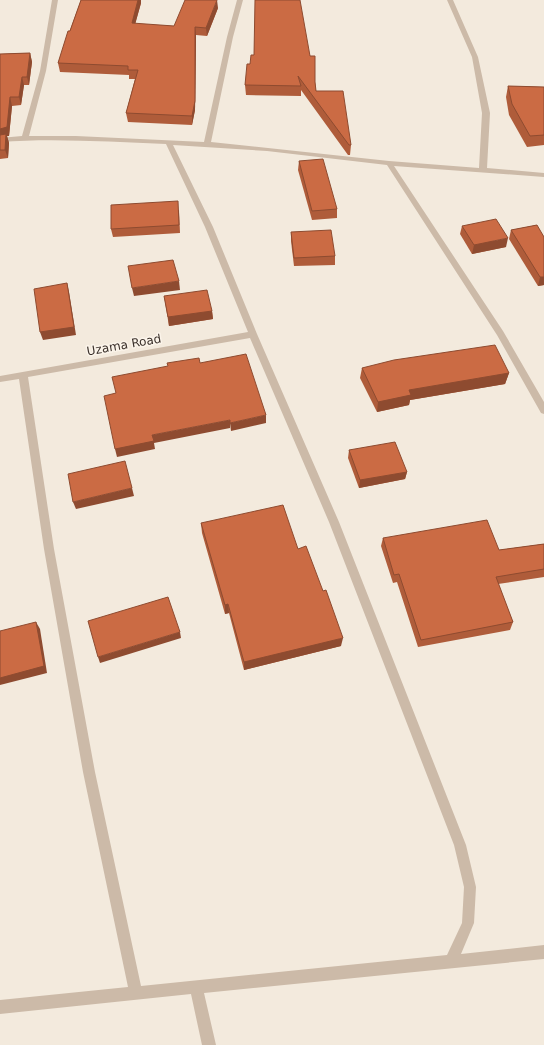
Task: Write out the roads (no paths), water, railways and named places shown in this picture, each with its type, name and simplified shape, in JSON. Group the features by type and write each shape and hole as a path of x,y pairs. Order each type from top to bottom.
{"street":[{"path":"25,138 43,71 55,0"},
{"path":"208,144 230,37 240,0"},
{"path":"450,0 475,56 486,113 483,170"},
{"path":"0,140 25,138 76,138 208,144 268,149 389,163 544,175"},
{"path":"169,143 209,227 253,334 334,522 460,846 470,887 468,923 451,962"},
{"path":"389,163 500,333 544,410"},
{"name":"Uzama Road","path":"0,378 253,334"},
{"path":"23,374 49,549 88,764 136,993"},
{"path":"0,1007 544,954"},
{"path":"196,987 209,1045"}]}
